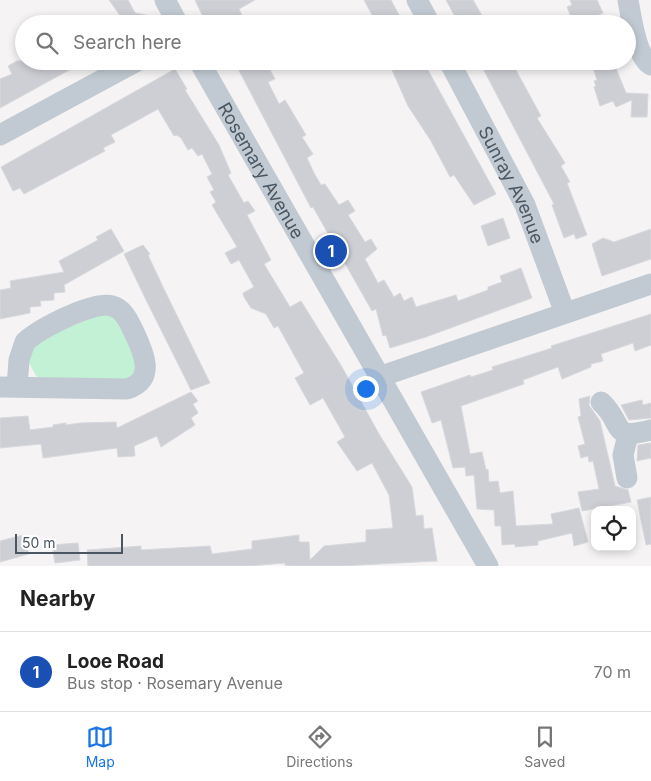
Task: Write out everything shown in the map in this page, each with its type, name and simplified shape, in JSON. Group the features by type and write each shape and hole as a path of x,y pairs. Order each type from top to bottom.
{"street":[{"path":"165,0 173,15"},
{"path":"417,0 425,15"},
{"path":"628,0 632,15"},
{"path":"636,34 644,60 651,65"},
{"path":"0,135 120,70"},
{"name":"Rosemary Avenue","path":"204,70 488,566"},
{"name":"Sunray Avenue","path":"454,70 524,205 565,313"},
{"path":"379,377 651,284"},
{"path":"100,305 113,306 122,311 145,356 146,370 143,378 137,385 127,389 8,387 25,342 80,312 100,305"},
{"path":"601,402 612,413 621,432 628,435 651,430"},
{"path":"627,478 623,455 628,435"}],"green space":[{"path":"110,310 140,357 135,381 47,382 36,376 27,359 31,343"}],"building":[{"path":"109,0 128,0 135,13 145,15 120,15"},
{"path":"195,0 255,0 239,9 242,15 202,15"},
{"path":"364,0 391,0 399,15 372,15"},
{"path":"446,0 473,0 482,15 454,15"},
{"path":"570,0 597,0 603,13 598,15 570,15 567,7 572,5"},
{"path":"15,62 15,70 69,70 0,108 0,79 12,74 8,66"},
{"path":"176,70 187,89 185,90 219,145 231,173 228,175 244,203 248,201 255,211 247,215 271,260 264,264 290,307 301,301 412,487 416,516 423,515 424,529 432,528 437,561 341,566 293,566 285,565 285,563 248,566 88,566 87,550 141,546 141,550 210,546 212,554 252,549 252,541 299,535 299,542 309,542 310,560 324,546 366,542 366,530 393,528 389,495 372,463 357,471 337,442 345,437 323,398 310,405 295,378 304,373 278,326 274,328 266,314 251,308 244,297 243,293 254,287 239,260 231,264 225,253 237,247 212,205 216,202 210,192 214,190 207,177 212,174 202,154 198,156 192,148 188,150 181,138 177,135 174,136 158,109 111,135 115,142 103,148 105,151 24,194 20,188 13,191 1,167"},
{"path":"239,70 270,70 275,79 268,82 279,104 285,100 306,135 302,137 313,154 307,158 314,173 321,185 325,184 339,205 348,200 355,211 348,215 365,242 371,239 377,249 365,259 378,283 384,280 394,297 400,293 404,301 412,297 416,307 456,295 458,301 488,290 488,287 502,282 500,276 521,268 532,298 426,337 390,348 386,335 383,336 376,309 372,311 313,207 311,208"},
{"path":"392,70 428,70 496,194 474,205 454,175 450,177 431,141 408,106"},
{"path":"484,70 516,70 541,116 537,118 565,163 561,166 570,182 567,183 587,235 576,239 574,234 564,238 552,205 554,204"},
{"path":"594,70 617,70 626,93 648,94 647,117 631,117 632,100 616,107 613,101 600,106 594,87 596,86 594,81 597,80"},
{"path":"503,218 510,238 488,246 481,226"},
{"path":"111,229 124,251 64,285 65,292 54,293 54,300 40,301 41,306 30,307 30,313 0,319 0,290 11,288 10,281 64,272 59,261 98,240 96,237"},
{"path":"651,229 651,259 602,276 592,244 603,238 614,242"},
{"path":"143,245 150,254 148,255 210,383 191,390 146,300 124,254"},
{"path":"651,314 651,345 635,351 633,343 601,354 603,361 591,364 591,367 562,379 558,367 523,380 524,384 461,406 470,454 482,452 486,470 488,469 489,482 498,481 500,493 513,491 516,526 553,524 551,514 579,508 588,542 574,546 572,533 538,541 538,545 515,547 515,544 502,545 501,526 495,526 494,510 477,509 474,475 466,476 465,467 453,468 441,420 432,423 421,392 470,375 471,377 493,370 492,367 552,348 551,346"},
{"path":"191,392 198,401 193,404 198,413 191,418 195,425 161,447 157,436 134,446 135,456 118,457 117,448 43,458 41,444 0,448 0,418 28,416 30,430 66,423 66,425 116,422 117,428"},
{"path":"590,396 589,405 600,421 615,486 628,490 631,502 609,506 591,506 591,509 582,511 578,492 599,489 593,461 589,462 588,456 581,458 578,446 585,444 578,417 581,416 579,399"},
{"path":"642,400 643,405 651,403 651,418 629,420 621,405"},
{"path":"651,443 651,458 637,461 638,445"},
{"path":"651,497 651,544 646,545 637,500"},
{"path":"23,535 29,554 0,562 0,541"},
{"path":"78,543 80,560 55,563 52,545"}],"place":[{"name":"Looe Road","path":"331,251"}]}
